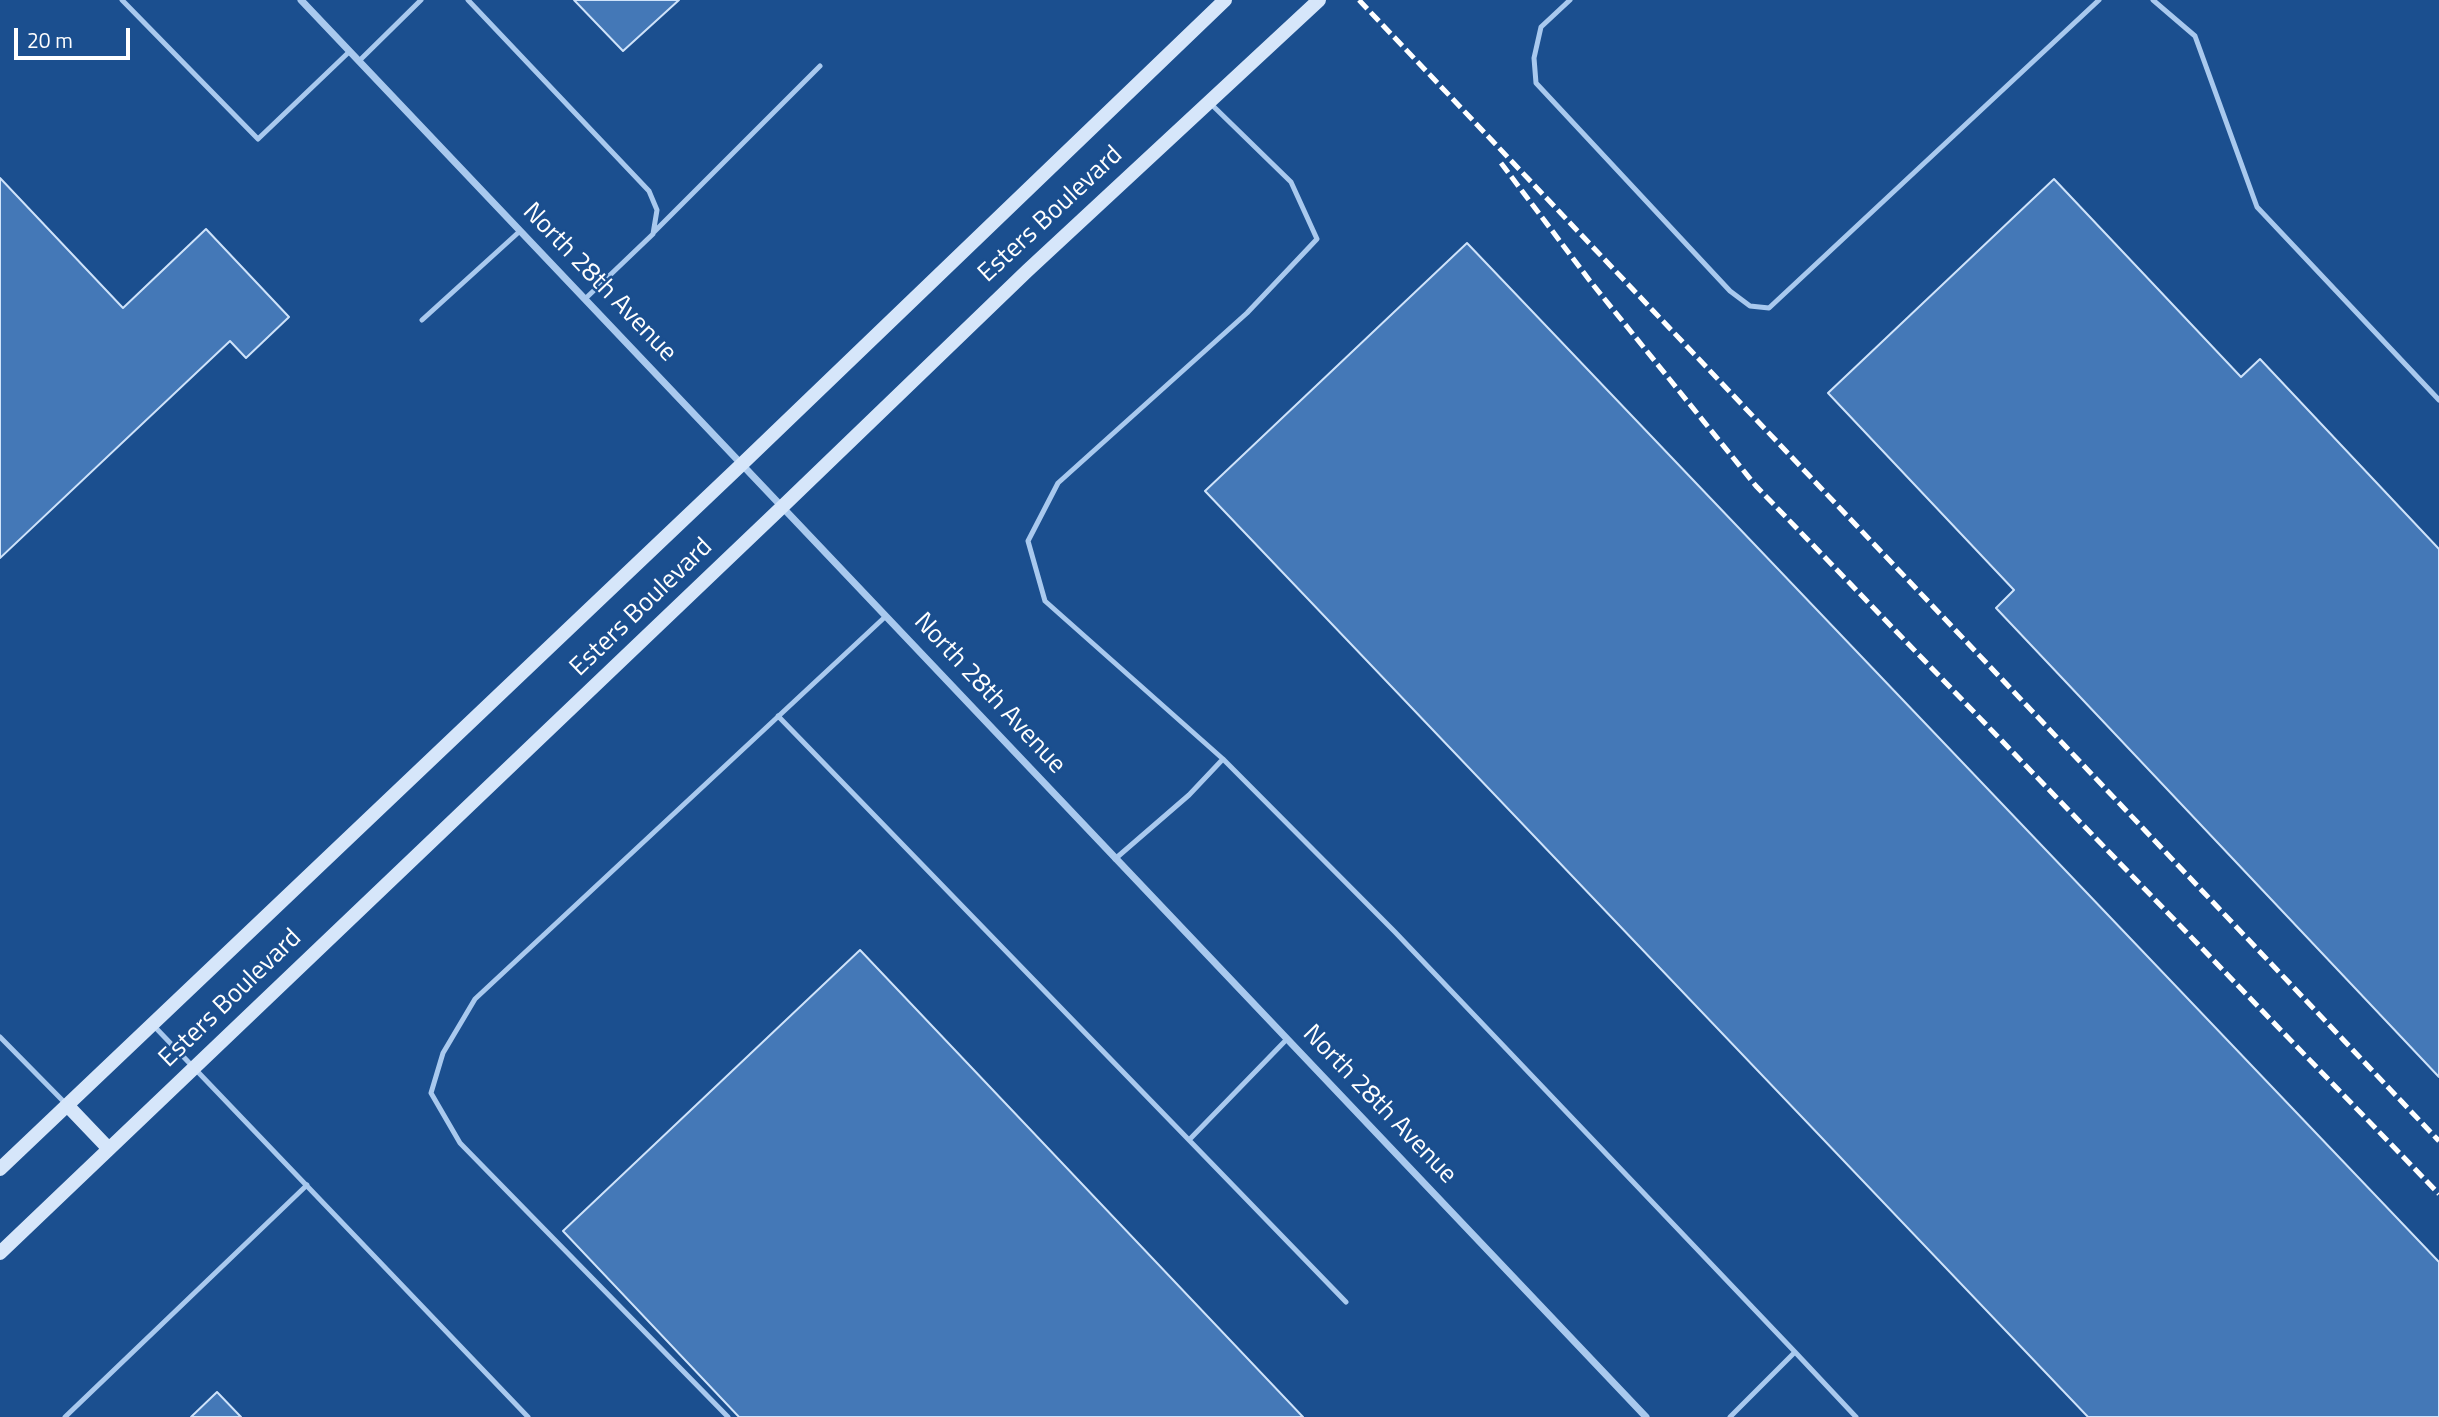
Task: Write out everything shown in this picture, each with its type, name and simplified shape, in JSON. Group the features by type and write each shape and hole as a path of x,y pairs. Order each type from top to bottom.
{"street":[{"name":"North 28th Avenue","path":"301,0 1646,1417"},
{"name":"Esters Boulevard","path":"0,1169 1226,0"},
{"name":"Esters Boulevard","path":"1,1250 782,508 1027,271 1319,0"},
{"path":"67,1105 109,1149"}],"lane":[{"path":"122,0 258,139 350,51"},
{"path":"359,61 421,0"},
{"path":"468,0 649,191 657,210 653,234"},
{"path":"1570,0 1541,27 1534,58 1536,83 1730,291 1750,306 1769,308 2099,0"},
{"path":"2153,0 2195,36 2257,207 2439,400"},
{"path":"585,299 820,66"},
{"path":"1208,102 1290,182 1317,239 1247,313 1058,483 1028,541 1045,601 1223,759 1395,932 1856,1417"},
{"path":"422,320 520,231"},
{"path":"728,1417 460,1143 431,1093 443,1053 475,999 886,616"},
{"path":"778,716 1346,1302"},
{"path":"1115,859 1189,794 1223,759"},
{"path":"152,1024 528,1417"},
{"path":"0,1037 67,1105"},
{"path":"1189,1140 1287,1039"},
{"path":"65,1417 307,1185"},
{"path":"1730,1417 1795,1352"}],"building":[{"path":"574,0 679,0 623,51"},
{"path":"0,178 123,308 206,229 289,317 246,358 230,341 0,558"},
{"path":"2054,179 2241,377 2260,359 2439,549 2439,1077 1996,608 2014,590 1828,393"},
{"path":"1467,243 2439,1262 2439,1417 2088,1417 1205,491"},
{"path":"860,950 1303,1417 739,1417 563,1231"},
{"path":"217,1392 241,1417 191,1417"}],"railway":[{"path":"1359,0 2439,1141"},
{"path":"1501,163 1590,281 1756,486 2439,1194"}]}
